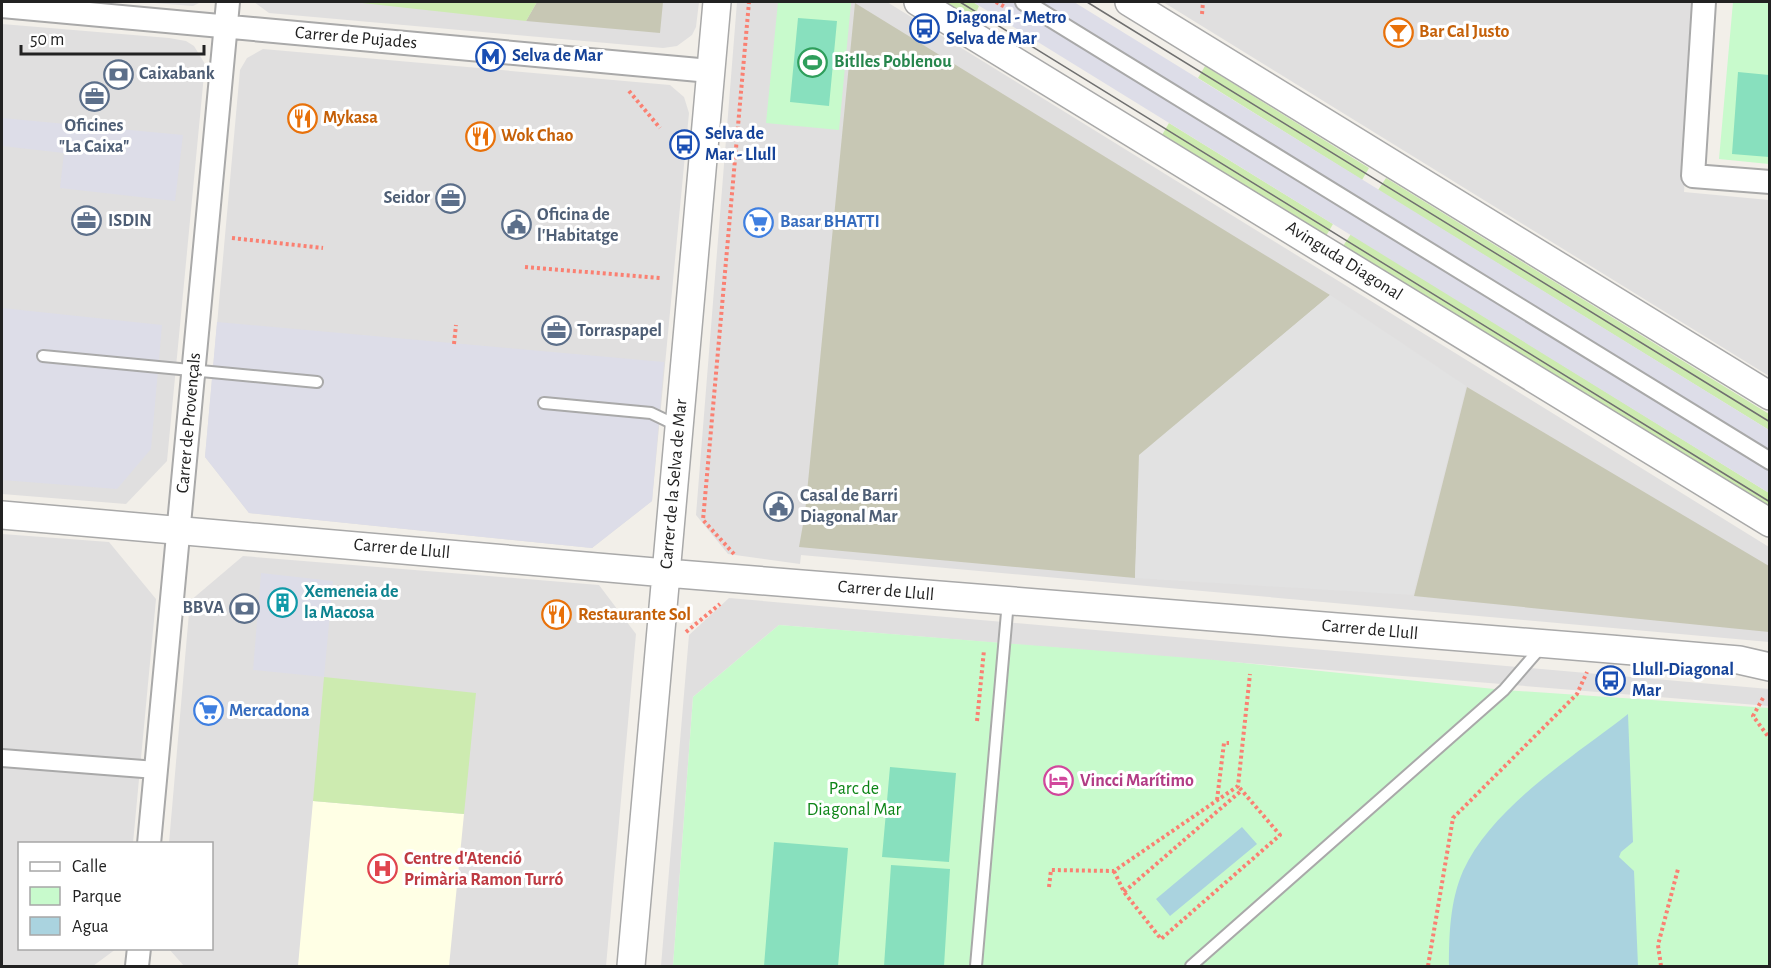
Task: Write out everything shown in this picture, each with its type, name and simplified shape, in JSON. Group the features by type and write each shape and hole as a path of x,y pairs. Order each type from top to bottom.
{"street":[{"name":"Carrer de Provençals","path":"149,842 228,2"},
{"name":"Carrer de la Selva de Mar","path":"631,966 717,2"},
{"name":"Avinguda Diagonal","path":"918,2 1770,523"},
{"path":"1024,2 1770,462"},
{"path":"1129,2 1770,396"},
{"path":"1704,2 1693,176 1770,182"},
{"name":"Carrer de Pujades","path":"2,6 710,71"},
{"name":"Carrer de Llull","path":"2,515 179,528 666,573 1739,660 1770,667"},
{"path":"2,758 156,770"},
{"path":"137,966 139,950"}],"lane":[{"path":"43,356 317,382"},
{"path":"544,403 651,413 679,427"},
{"path":"976,966 1008,601"},
{"path":"1191,966 1504,690 1544,645"}],"path":[{"name":"Carrer de la Selva de Mar","path":"735,555 703,520 749,2"},
{"path":"1203,2 1203,14"},
{"path":"629,91 660,128"},
{"path":"232,238 323,248"},
{"path":"525,267 660,278"},
{"path":"454,344 456,325"},
{"path":"977,721 984,643"},
{"path":"1428,966 1453,818 1577,694 1598,649"},
{"path":"1124,892 1240,788 1250,674"},
{"path":"1763,698 1753,716 1770,740"},
{"path":"1217,800 1224,743 1229,743"},
{"path":"1049,887 1051,870 1114,871 1217,800 1240,788"},
{"path":"1114,871 1124,892 1161,939 1280,835 1240,788"},
{"path":"1661,966 1658,945 1678,869"}],"shaded area":[{"path":"141,2 201,2 193,6"},
{"path":"254,2 699,2 696,27 692,35 677,46 663,48 269,13"},
{"path":"537,2 663,2 660,33 526,21"},
{"path":"737,2 887,2 1769,547 1769,642 801,555 800,564 728,554 696,515"},
{"path":"973,2 1074,2 1769,430 1769,493"},
{"path":"1163,2 1699,2 1684,192 1769,200 1769,376"},
{"path":"855,3 1330,295 1140,455 1135,578 799,547 805,513"},
{"path":"2,24 186,41 194,46 205,64 167,461 126,504 2,494"},
{"path":"263,49 670,85 684,97 689,113 652,501 592,548 249,513 205,457 240,70 247,58"},
{"path":"2,118 183,135 175,201 60,188 64,153 2,146"},
{"path":"1330,295 1466,386 1413,595 1135,578 1139,455"},
{"path":"2,308 162,325 151,449 117,489 2,480"},
{"path":"217,322 664,362 652,501 592,548 249,513 205,457"},
{"path":"1467,387 1769,566 1769,632 1414,596"},
{"path":"2,534 109,542 156,599 133,842 18,842 18,950 115,950 93,966 2,966"},
{"path":"243,556 599,585 636,634 606,966 184,966 170,950 213,950 213,842 169,842 190,601"},
{"path":"261,573 333,581 324,677 253,670"},
{"path":"729,598 1769,689 1769,706 779,625 693,697 673,966 661,966 689,635"},
{"name":"Centre d'Atenció Primària Ramon Turró","path":"313,801 464,814 449,966 298,966"}],"green space":[{"path":"353,2 537,2 526,21"},
{"path":"778,2 851,3 839,130 766,123"},
{"path":"945,2 973,2 979,6 973,19"},
{"path":"1733,2 1769,2 1769,164 1719,159"},
{"name":"Bitlles Poblenou","path":"798,18 837,21 829,106 790,102"},
{"path":"1205,66 1369,168 1362,180 1198,78"},
{"path":"1738,72 1769,75 1769,157 1732,154"},
{"path":"1169,123 1333,224 1326,236 1162,135"},
{"path":"1386,178 1769,414 1769,430 1378,190"},
{"path":"1351,234 1769,493 1769,510 1343,246"},
{"name":"Parc de Diagonal Mar","path":"779,625 1215,660 1504,690 1769,708 1769,966 673,966 693,697"},
{"path":"324,677 476,693 464,814 313,801"},
{"path":"890,767 956,773 949,862 882,857"},
{"path":"774,842 848,848 838,966 764,966"},
{"path":"891,865 950,869 944,966 884,966"}],"water":[{"path":"1628,714 1633,842 1621,852 1619,857 1634,871 1638,966 1449,966 1450,930 1455,894 1463,871 1476,848 1513,805 1559,766"},
{"path":"1242,827 1257,844 1170,916 1156,899"}],"tram line":[{"path":"960,2 1770,502"},
{"path":"1087,2 1770,422"}],"place":[{"name":"Diagonal - Metro Selva de Mar","path":"925,28"},
{"name":"Bar Cal Justo","path":"1398,32"},
{"name":"Selva de Mar","path":"491,56"},
{"name":"Bitlles Poblenou","path":"813,62"},
{"name":"Caixabank","path":"118,74"},
{"name":"Oficines \"La Caixa\"","path":"94,97"},
{"name":"Mykasa","path":"302,118"},
{"name":"Wok Chao","path":"480,136"},
{"name":"Selva de Mar - Llull","path":"684,144"},
{"name":"Seidor","path":"451,198"},
{"name":"ISDIN","path":"87,221"},
{"name":"Basar BHATTI","path":"759,222"},
{"name":"Oficina de l'Habitatge","path":"516,225"},
{"name":"Torraspapel","path":"556,331"},
{"name":"Casal de Barri Diagonal Mar","path":"779,506"},
{"name":"Xemeneia de la Macosa","path":"283,602"},
{"name":"BBVA","path":"245,608"},
{"name":"Restaurante Sol","path":"557,615"},
{"name":"Llull-Diagonal Mar","path":"1611,680"},
{"name":"Mercadona","path":"208,711"},
{"name":"Vincci Marítimo","path":"1059,781"},
{"name":"Centre d'Atenció Primària Ramon Turró","path":"383,869"}]}
